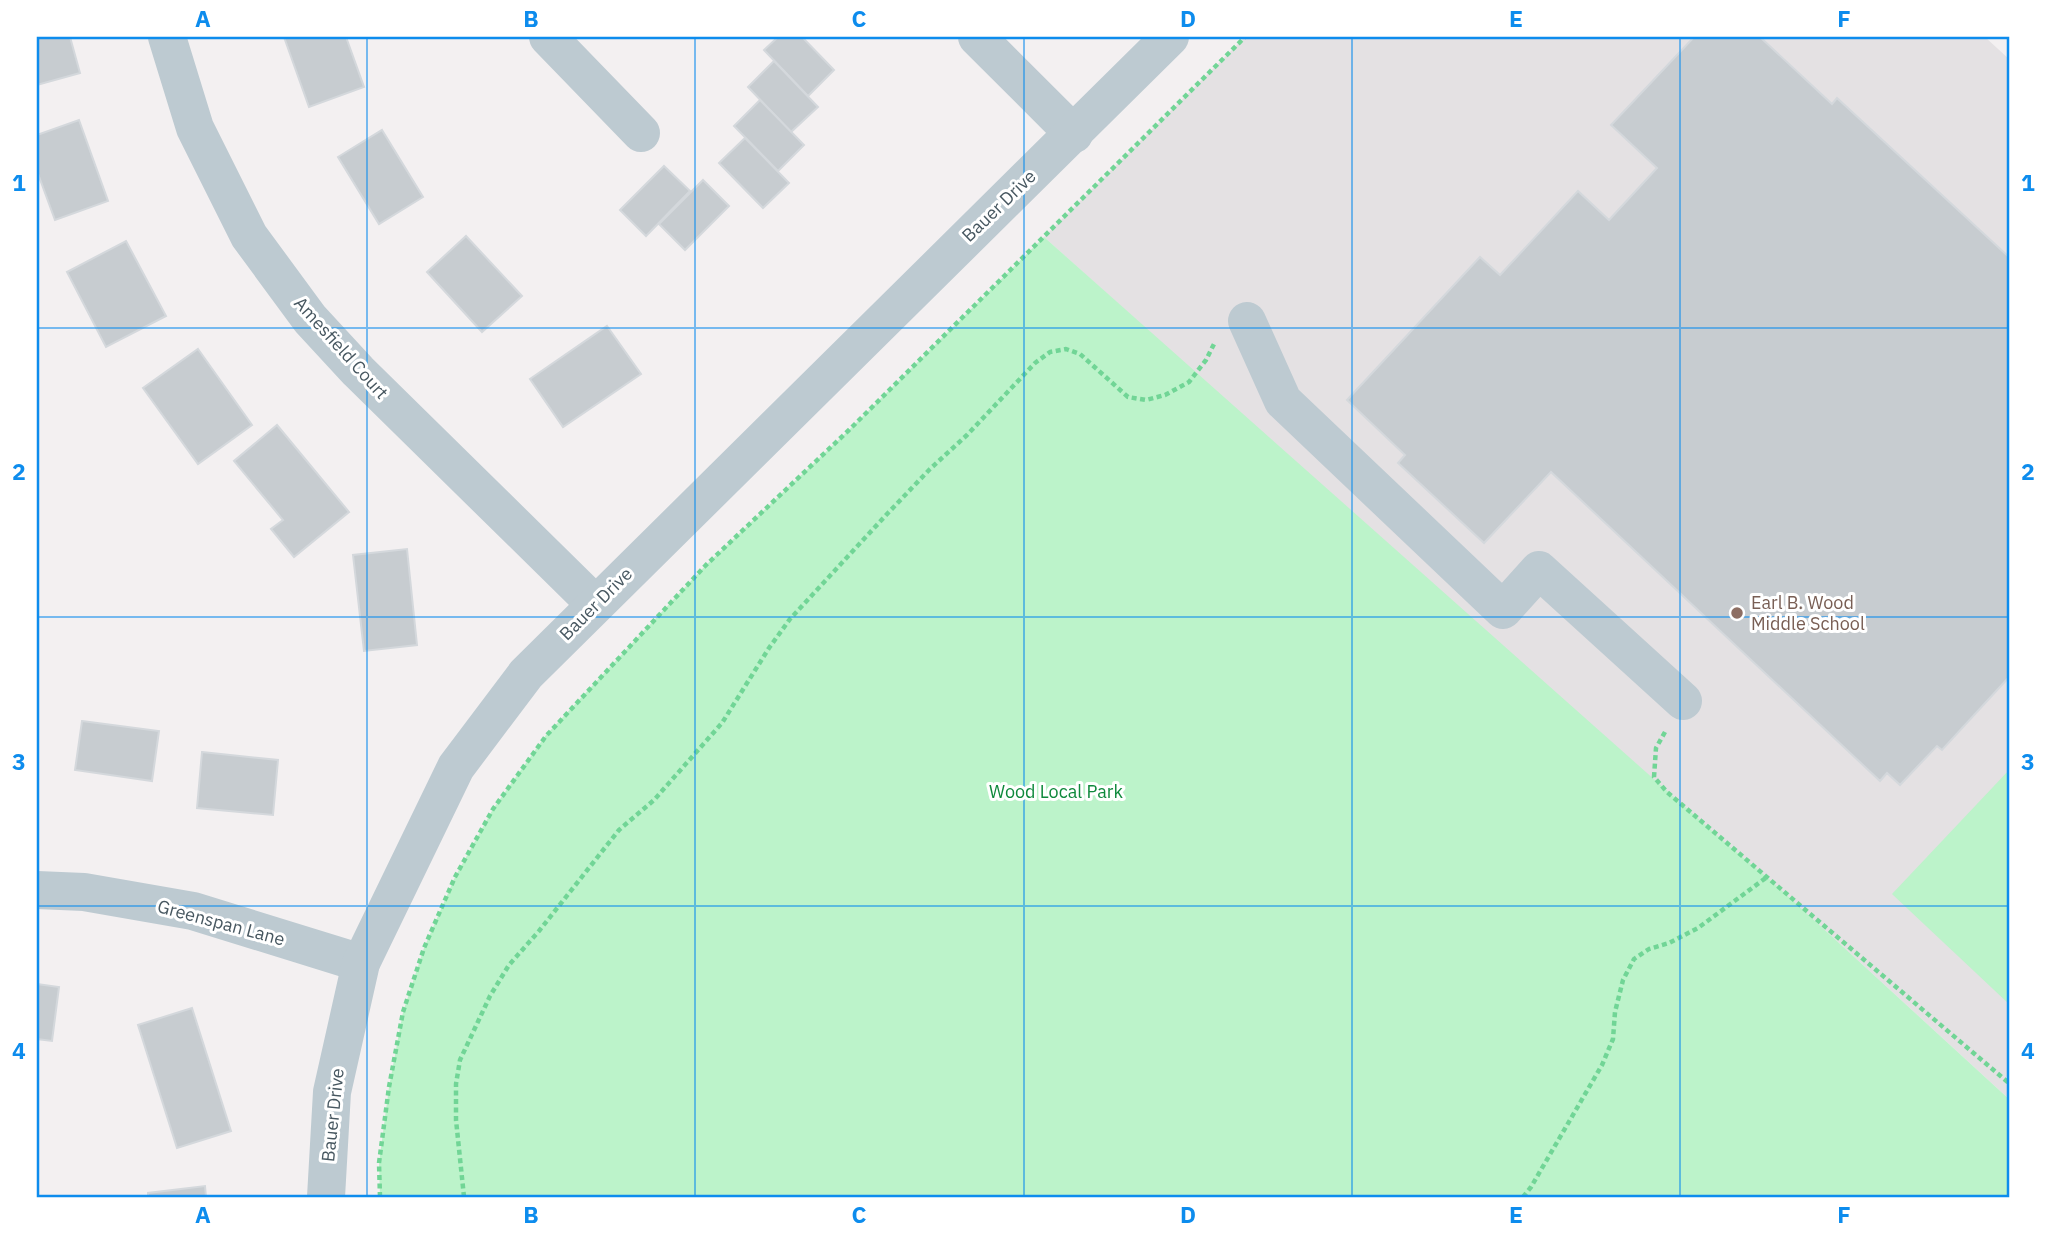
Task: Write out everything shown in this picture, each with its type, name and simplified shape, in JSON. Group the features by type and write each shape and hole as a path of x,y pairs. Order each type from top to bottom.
{"street":[{"name":"Amesfield Court","path":"167,37 195,128 249,236 310,319 368,381 596,604"},
{"path":"548,37 641,133"},
{"path":"977,37 1074,134"},
{"name":"Bauer Drive","path":"326,1197 332,1092 361,963 456,767 526,674 1170,37"},
{"path":"1232,330 1283,401 1503,610 1539,570 1683,701"},
{"name":"Greenspan Lane","path":"37,890 84,892 193,911 361,963"}],"path":[{"path":"380,1197 379,1164 389,1087 403,1013 424,948 455,877 493,809 546,736 706,565 858,422 1245,37"},
{"path":"464,1197 456,1119 456,1084 460,1060 490,996 509,965 619,830 654,800 723,723 790,619 888,513 1035,363 1050,352 1066,349 1080,354 1128,397 1146,400 1165,395 1189,382 1232,330"},
{"path":"1683,701 1656,748 1654,777 1667,792 2010,1084"},
{"path":"1523,1197 1602,1065 1613,1039 1615,1012 1623,980 1634,958 1649,948 1669,943 1698,928 1767,877"}],"shaded area":[{"name":"Earl B. Wood Middle School","path":"1245,37 1985,37 2010,60 2010,1100 1767,877 1654,785 1044,237"}],"green space":[{"name":"Wood Local Park","path":"1044,237 1767,877 2010,1100 2010,1197 380,1197 379,1163 403,1012 424,948 455,877 493,809 546,735 706,565 849,430"},
{"path":"2010,769 2010,1005 1892,894"}],"building":[{"path":"37,37 70,37 80,73 37,85"},
{"path":"284,37 346,37 364,87 309,107"},
{"path":"778,37 802,37 834,70 808,96 764,50"},
{"name":"Earl B. Wood Middle School","path":"1694,37 1760,37 1832,104 1837,98 2010,258 2010,676 1942,750 1937,746 1900,785 1887,773 1880,781 1551,472 1484,543 1398,463 1405,455 1347,400 1480,257 1500,275 1578,191 1609,220 1657,168 1611,125"},
{"path":"774,61 818,107 791,132 748,87"},
{"path":"760,100 804,145 778,171 734,126"},
{"path":"79,120 108,201 55,220 37,171 37,135"},
{"path":"382,130 423,197 379,224 338,157"},
{"path":"745,138 789,183 763,208 719,163"},
{"path":"664,166 690,191 646,236 620,210"},
{"path":"703,180 729,206 685,250 659,224"},
{"path":"466,236 522,296 482,332 427,272"},
{"path":"126,241 166,316 106,347 67,272"},
{"path":"607,326 641,374 563,427 530,379"},
{"path":"198,349 252,425 198,464 143,388"},
{"path":"277,425 349,512 294,557 271,529 283,520 234,461"},
{"path":"407,549 417,645 364,651 353,555"},
{"path":"82,721 159,731 152,781 75,770"},
{"path":"202,752 278,760 273,815 197,808"},
{"path":"37,984 59,987 52,1041 37,1039"},
{"path":"192,1008 231,1131 177,1148 138,1025"},
{"path":"205,1186 206,1197 148,1197 148,1193"}],"place":[{"name":"Earl B. Wood Middle School","path":"1737,613"}]}
